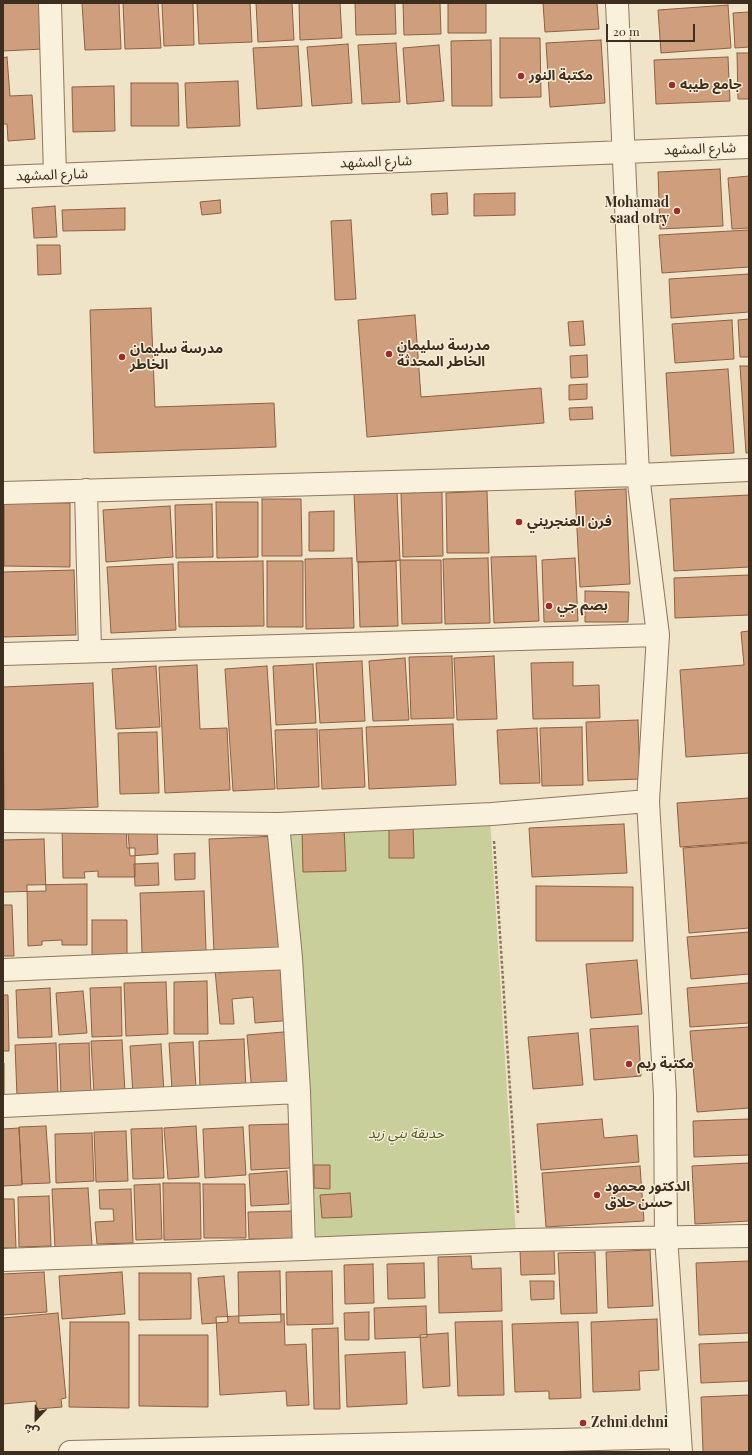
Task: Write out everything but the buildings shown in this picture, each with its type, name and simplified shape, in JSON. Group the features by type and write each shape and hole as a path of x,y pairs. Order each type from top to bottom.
{"street":[{"path":"50,3 55,175"},
{"path":"70,1452 680,1445 666,1237 665,1095 648,801 658,635 638,475 617,3"},
{"name":"شارع المشهد","path":"3,177 749,147"},
{"path":"3,492 638,475 749,470"},
{"path":"86,490 90,651"},
{"path":"3,654 658,635"},
{"path":"3,821 278,824 492,814 648,801"},
{"path":"278,824 291,958 299,1092 304,1250"},
{"path":"3,970 291,958"},
{"path":"3,1106 299,1092"},
{"path":"3,1260 304,1250 519,1240 749,1236"}],"path":[{"path":"492,814 519,1240"}],"green space":[{"name":"حديقة بني زيد","path":"490,818 516,1235 307,1246 281,827"}],"place":[{"name":"مكتبة النور","path":"521,76"},
{"name":"جامع طيبه","path":"672,85"},
{"name":"Mohamad saad otry","path":"677,211"},
{"name":"مدرسة سليمان الخاطر المحدثة","path":"389,354"},
{"name":"مدرسة سليمان الخاطر","path":"122,357"},
{"name":"فرن العنجريني","path":"519,522"},
{"name":"بصم جي","path":"549,606"},
{"name":"مكتبة ريم","path":"629,1064"},
{"name":"الدكتور محمود حسن حلاق","path":"597,1195"},
{"name":"Zehni dehni","path":"583,1423"}]}
